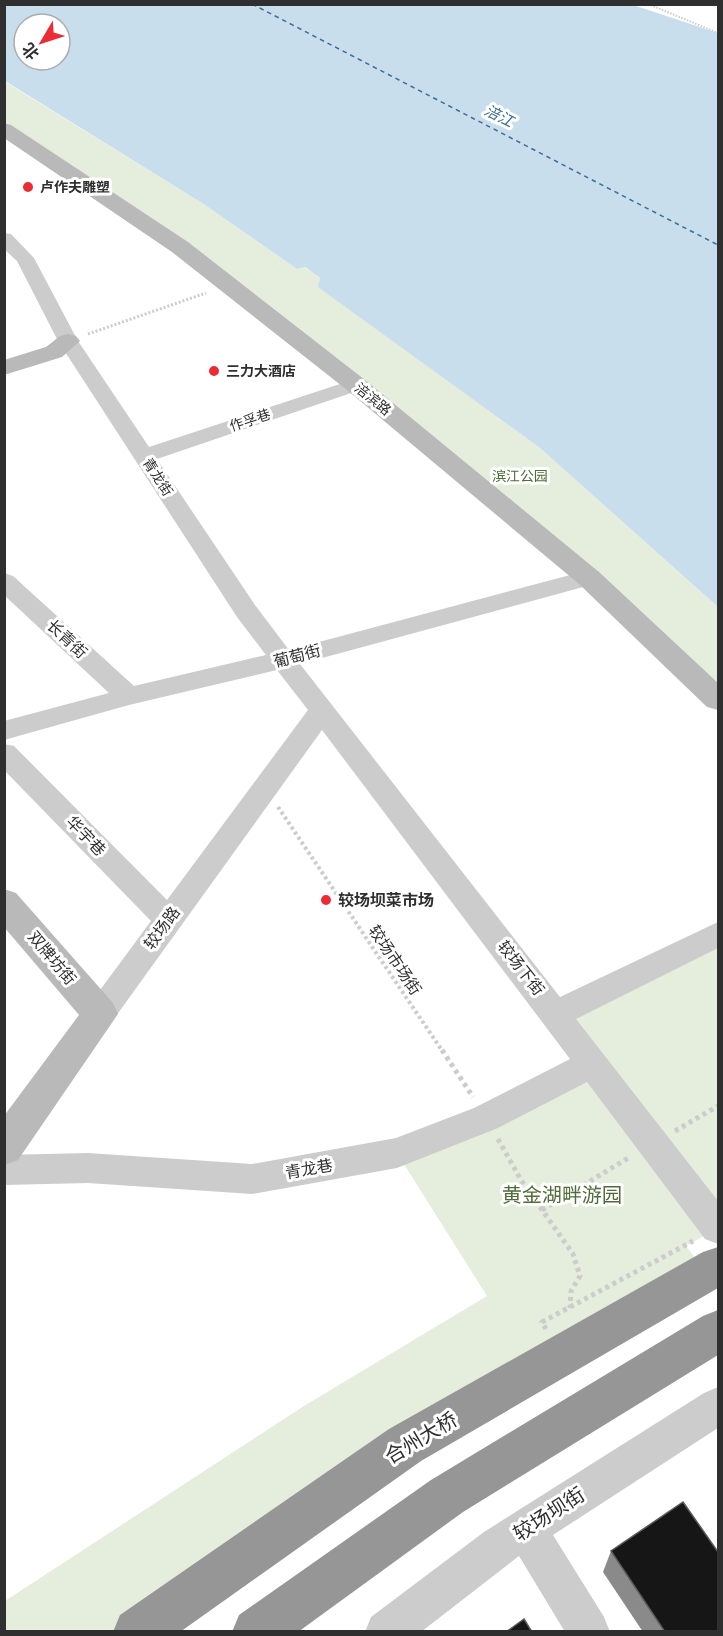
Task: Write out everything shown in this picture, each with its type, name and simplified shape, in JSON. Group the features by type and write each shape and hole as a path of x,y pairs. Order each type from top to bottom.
{"highway":[{"name":"合州大桥","path":"137,1632 405,1445 712,1244"},
{"path":"256,1632 447,1496 718,1331"}],"main road":[{"name":"涪滨路","path":"4,129 152,226 356,385 589,578 718,700"},
{"path":"4,352 47,338 68,341"},
{"path":"4,368 54,352 68,341"},
{"name":"双牌坊街","path":"4,902 100,1014"},
{"name":"较场路","path":"4,1148 100,1014"}],"street":[{"name":"青龙街","path":"4,238 25,258 68,341 246,611 322,710"},
{"name":"作孚巷","path":"144,456 356,385"},
{"name":"葡萄街","path":"4,731 129,696 283,660 589,578"},
{"name":"长青街","path":"4,581 129,696"},
{"name":"较场路","path":"100,1014 322,710"},
{"name":"较场下街","path":"322,710 593,1063 712,1244"},
{"name":"华宇巷","path":"4,753 168,920"},
{"path":"556,1014 718,934"},
{"name":"青龙巷","path":"4,1170 88,1168 252,1179 397,1153 486,1118 593,1063"},
{"name":"较场坝街","path":"386,1632 498,1546 718,1406"},
{"path":"526,1529 589,1632"}],"path":[{"path":"648,4 718,33"},
{"path":"68,341 229,284"},
{"name":"较场市场街","path":"265,786 486,1118 521,1180 573,1254 580,1276 571,1291 570,1308"},
{"path":"542,1322 712,1244"}],"green space":[{"name":"滨江公园","path":"4,81 205,205 297,269 304,267 320,278 319,287 540,448 718,607 718,700 589,578 356,385 5,129"},
{"name":"黄金湖畔游园","path":"718,934 718,1228 686,1246 707,1273 145,1631 5,1632 5,1601 304,1406 487,1296 397,1153 593,1063 556,1014"}],"water":[{"name":"涪江","path":"630,4 718,33 718,607 540,448 318,287 320,278 305,267 297,269 205,205 5,81 5,5"}],"building":[{"path":"683,1502 718,1552 718,1632 665,1632 611,1551"},
{"path":"524,1619 532,1632 506,1632"}],"ferry route":[{"path":"252,4 718,245"}],"place":[{"name":"卢作夫雕塑","path":"28,187"},
{"name":"三力大酒店","path":"214,371"},
{"name":"较场坝菜市场","path":"326,900"}]}
